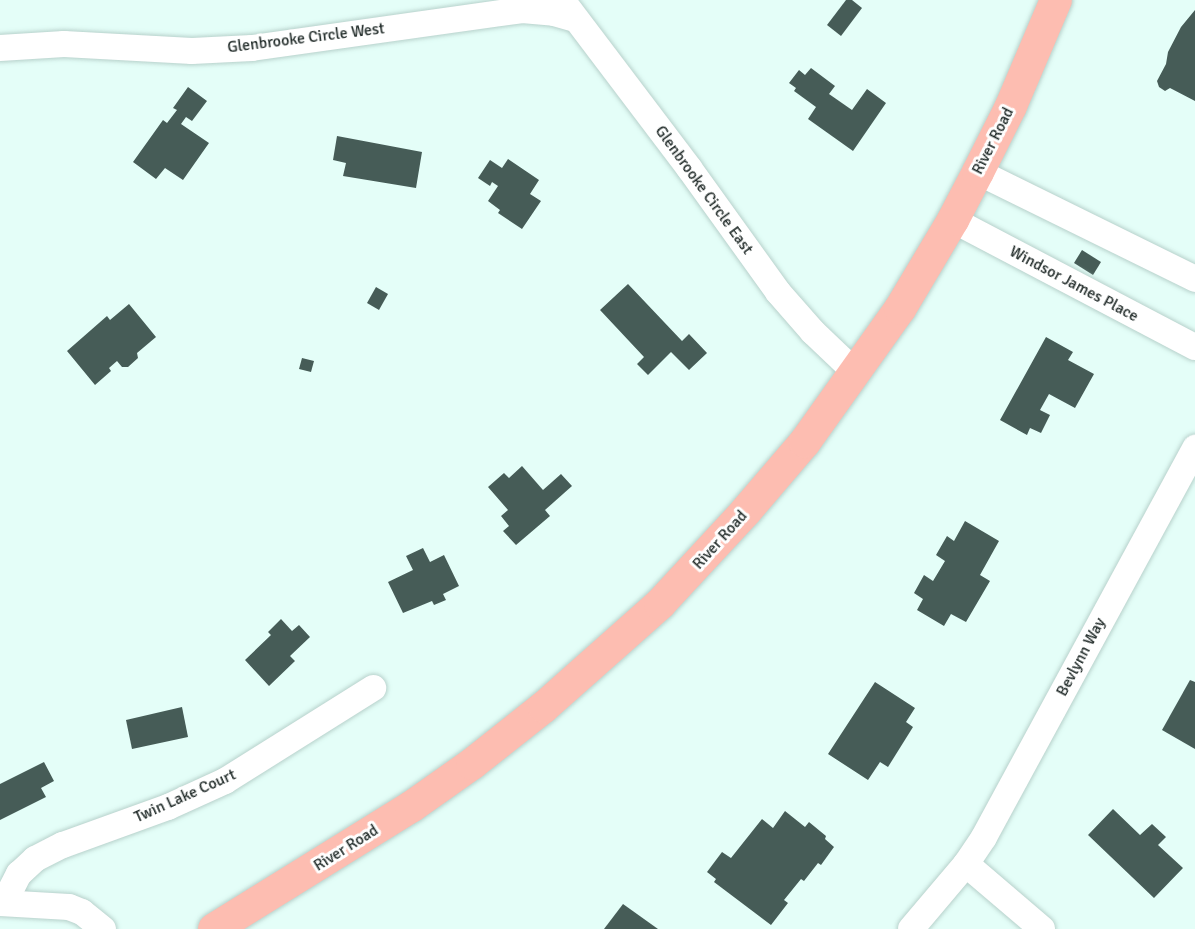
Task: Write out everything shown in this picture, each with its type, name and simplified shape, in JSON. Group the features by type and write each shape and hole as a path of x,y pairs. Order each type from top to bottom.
{"main road":[{"name":"River Road","path":"214,929 411,807 472,764 605,656 660,604 746,511 805,442 900,309 953,220 978,172 1034,56 1056,0"}],"street":[{"name":"Glenbrooke Circle West","path":"0,48 64,44 192,51 252,48 522,10 554,13 568,9"},
{"name":"Glenbrooke Circle East","path":"568,9 689,168 778,292 802,320 856,373"},
{"path":"978,172 1195,279"},
{"name":"Windsor James Place","path":"953,220 1195,347"},
{"name":"Bevlynn Way","path":"911,929 966,864 1011,790 1195,448"},
{"name":"Twin Lake Court","path":"2,903 19,874 35,859 63,845 168,807 225,781 373,688"},
{"path":"966,864 1042,929"},
{"path":"2,903 69,907 82,912 103,929"}],"building":[{"path":"846,0 852,0 862,8 841,36 827,25"},
{"path":"1195,10 1195,101 1170,88 1165,91 1159,87 1157,81 1181,27"},
{"path":"811,68 835,86 829,94 852,110 867,89 886,103 853,151 808,119 816,107 794,91 796,88 789,83 799,70 805,75"},
{"path":"188,87 207,101 192,121 186,117 181,124 209,143 183,180 165,168 156,179 133,162 163,120 167,123 177,110 173,108"},
{"path":"337,136 422,152 416,188 343,176 346,163 333,160"},
{"path":"508,159 539,180 530,194 541,201 522,229 498,213 500,210 488,201 498,186 492,182 490,186 478,178 490,160 502,168"},
{"path":"1082,250 1101,262 1093,275 1074,263"},
{"path":"628,284 682,341 689,334 707,353 689,370 671,352 648,375 637,364 644,357 600,310"},
{"path":"376,287 388,294 379,310 367,303"},
{"path":"129,304 156,337 137,353 138,358 128,367 122,367 117,361 109,368 111,371 95,385 67,351 107,316 110,320"},
{"path":"1046,337 1073,352 1068,360 1094,374 1075,408 1049,394 1040,410 1050,415 1041,433 1030,428 1027,435 1000,420"},
{"path":"302,358 314,361 311,372 299,369"},
{"path":"522,466 543,490 561,474 572,486 545,510 550,516 516,545 503,531 509,526 501,516 508,510 488,487 504,473 509,478"},
{"path":"965,521 999,541 980,575 990,581 966,622 951,614 944,626 917,610 923,599 914,593 924,575 933,581 945,561 936,555 947,536 954,541"},
{"path":"423,548 430,562 444,555 459,586 443,594 446,600 434,605 432,601 403,613 388,582 413,570 406,556"},
{"path":"281,619 292,631 299,625 310,637 290,656 295,661 269,686 245,660 271,635 268,632"},
{"path":"1190,680 1195,682 1195,749 1162,730"},
{"path":"875,682 915,708 906,722 913,727 888,767 880,762 868,780 828,754"},
{"path":"182,707 188,737 132,749 126,720"},
{"path":"44,762 54,781 41,788 46,797 0,820 0,784"},
{"path":"1113,809 1140,835 1152,824 1166,837 1158,845 1183,868 1154,898 1088,835"},
{"path":"785,811 805,827 809,822 826,836 825,839 834,847 821,865 818,863 804,881 801,879 784,900 788,903 771,925 714,882 716,879 707,872 722,852 731,858 762,819 773,828"},
{"path":"623,904 658,929 604,929"}]}
